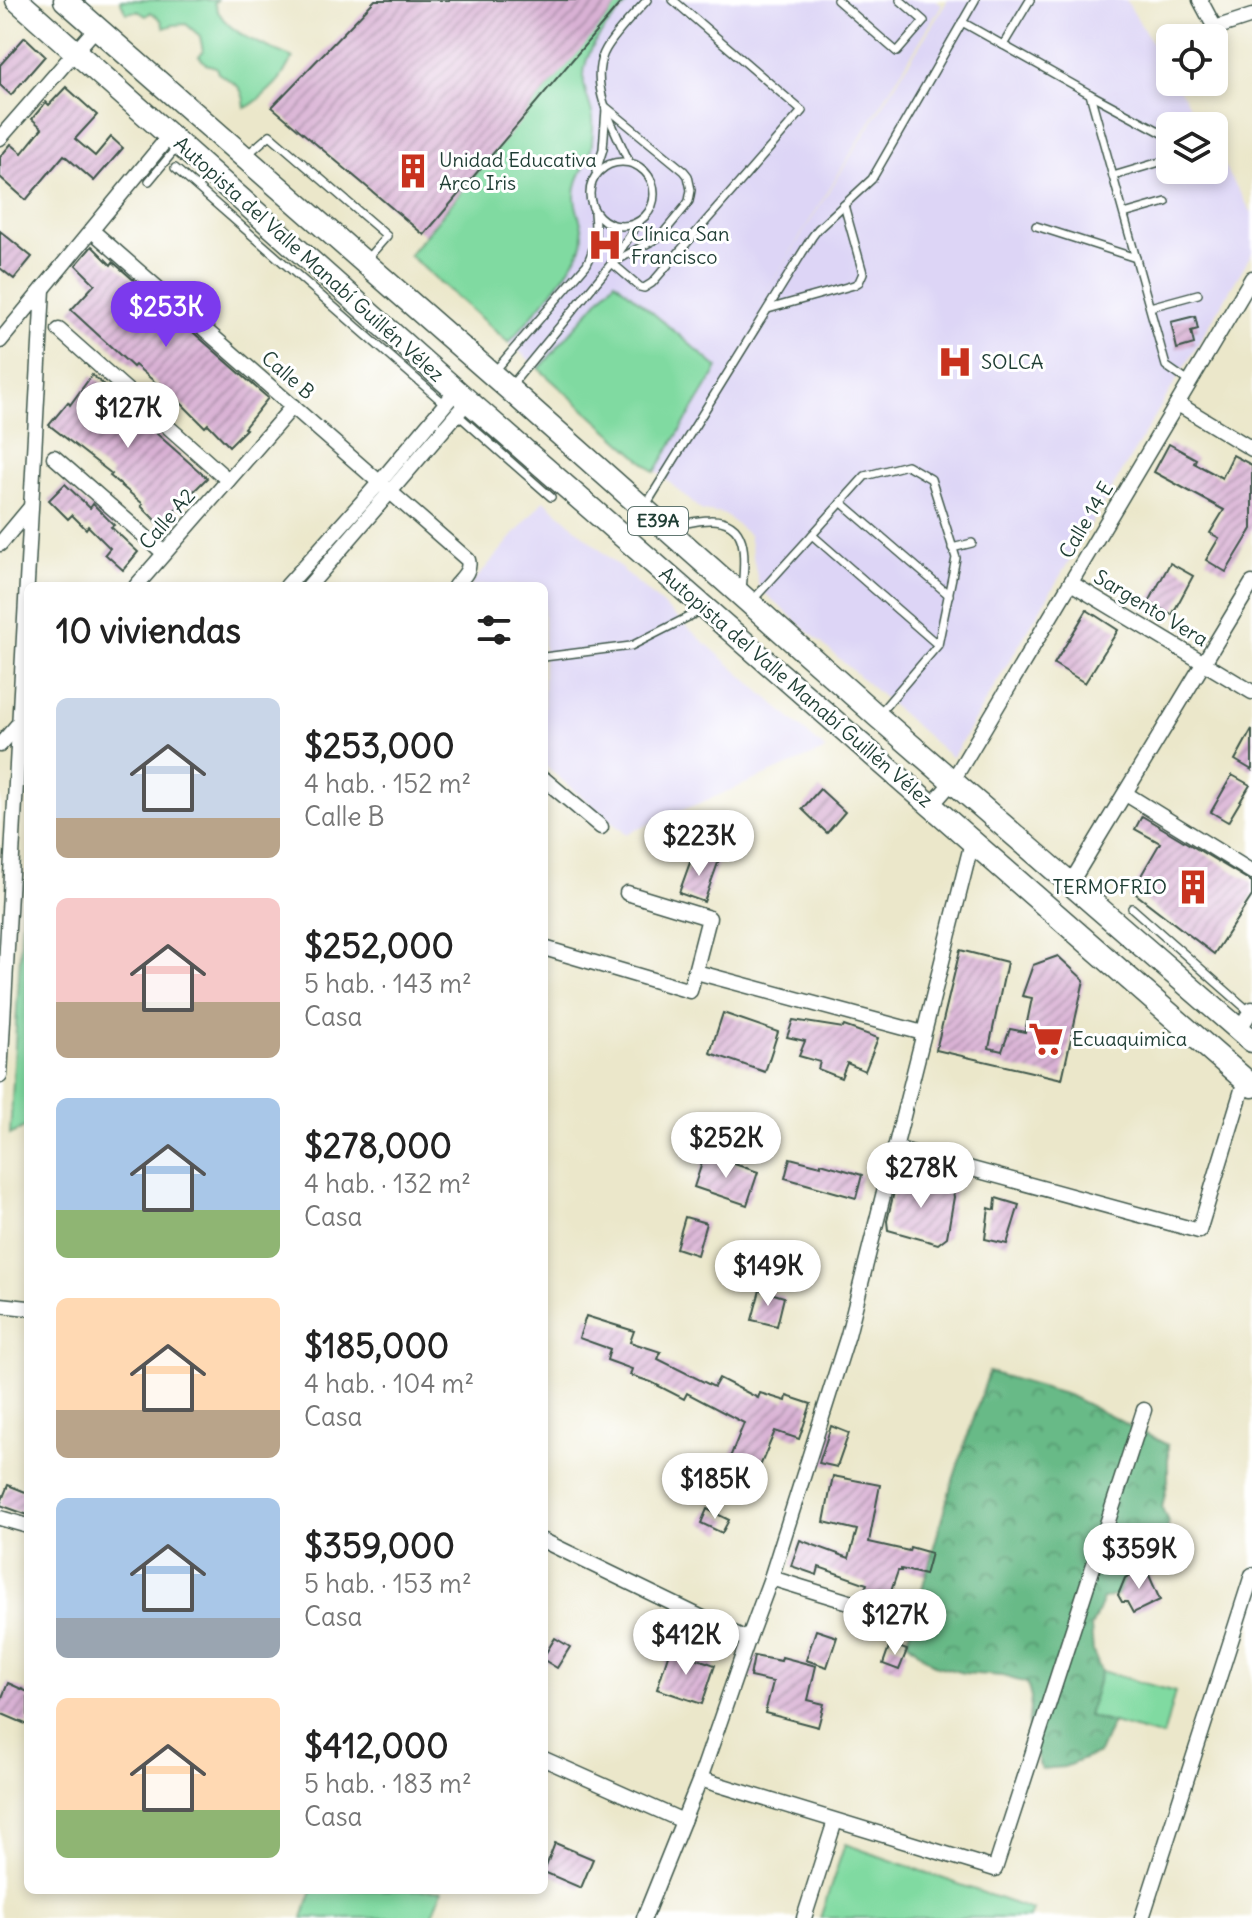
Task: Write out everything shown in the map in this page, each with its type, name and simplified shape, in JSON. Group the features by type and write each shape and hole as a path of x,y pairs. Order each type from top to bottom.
{"main road":[{"name":"Autopista del Valle Manabí Guillén Vélez","path":"17,0 175,140 199,176 551,488 626,538 1248,1083"},
{"name":"Autopista del Valle Manabí Guillén Vélez","path":"65,0 1070,884 1249,1021"},
{"path":"626,538 644,508"}],"street":[{"path":"1200,0 1215,28 1252,16"},
{"path":"0,138 96,28"},
{"path":"0,341 175,140"},
{"name":"Calle B","path":"97,235 468,560 468,571 458,582"},
{"name":"Calle 14 E","path":"931,806 952,782 1252,278"},
{"path":"27,582 43,289"},
{"path":"59,330 228,480"},
{"path":"291,582 457,402"},
{"path":"313,582 392,492 457,402"},
{"path":"1178,404 1252,449"},
{"name":"Calle A2","path":"144,582 164,553 293,406"},
{"path":"54,457 164,553"},
{"path":"0,544 30,508"},
{"name":"Sargento Vera","path":"1071,583 1252,692"},
{"path":"1070,884 1252,583"},
{"path":"0,1076 3,939 24,636"},
{"path":"0,745 20,722"},
{"path":"548,782 601,827"},
{"path":"1126,794 1252,872"},
{"path":"644,1918 700,1779 771,1578 848,1335 972,842"},
{"path":"548,949 690,991 709,918 627,893"},
{"path":"696,972 923,1033"},
{"path":"895,1148 1199,1231 1248,1083"},
{"path":"0,1305 24,1308"},
{"path":"700,1779 995,1869 1144,1410"},
{"path":"0,1518 24,1525"},
{"path":"548,1543 748,1640"},
{"path":"1142,1918 1252,1575"},
{"path":"771,1578 885,1613"},
{"path":"548,1761 683,1821"},
{"path":"804,1918 835,1821"}],"lane":[{"path":"629,162 598,84 600,63 611,42 647,0"},
{"path":"612,263 640,287 648,286 802,111 673,0"},
{"path":"837,0 897,52 924,21 900,0"},
{"path":"644,508 812,237 872,179 975,0"},
{"path":"1003,45 1030,0"},
{"path":"962,22 1156,129"},
{"path":"1090,94 1166,366 1190,383"},
{"path":"606,107 603,149 590,190 590,201 594,211 609,224 629,226 639,222"},
{"path":"606,107 684,171 691,190 689,201 661,236 612,263"},
{"path":"243,158 270,135 387,236 364,262"},
{"path":"149,181 175,140"},
{"path":"500,382 612,263 652,205 654,194 647,174 629,162 608,165 593,180"},
{"path":"1113,176 1156,163"},
{"path":"175,168 199,176"},
{"path":"1124,214 1166,202"},
{"path":"768,309 859,282 863,273 844,205"},
{"path":"500,382 587,264 594,249 594,211"},
{"path":"1036,226 1136,258"},
{"path":"1150,307 1198,294"},
{"path":"746,599 812,535 865,476 907,465 931,479 956,558 938,645 877,716"},
{"path":"841,502 949,595"},
{"path":"665,527 711,519 732,526 743,543 746,599"},
{"path":"812,535 938,645"},
{"path":"952,548 972,543"},
{"path":"548,656 631,646 705,608"},
{"path":"1132,908 1249,1021"}],"shaded area":[{"name":"SOLCA","path":"619,0 936,0 942,5 752,315 948,0 1126,0 1156,50 1156,96 1183,96 1193,112 1156,112 1156,184 1228,184 1228,173 1252,213 1252,253 952,758 759,588 749,535 724,514 702,511 409,255"},
{"path":"544,500 826,750 626,834 548,768 548,582 473,582"}],"green space":[{"path":"120,0 217,0 214,3 220,14 237,31 293,58 275,84 245,108 238,86 199,56 203,51 200,36 186,24 164,28 161,20 151,12 146,16 138,11 126,13"},
{"path":"619,0 631,0 598,37 584,70 593,125 591,151 576,189 575,202 583,231 582,244 561,280 509,343 409,255"},
{"path":"615,281 718,368 655,472 539,369"},
{"path":"24,887 24,1127 10,1135"},
{"path":"989,1372 1068,1395 1168,1445 1168,1480 1162,1508 1168,1522 1167,1538 1150,1542 1145,1566 1125,1578 1118,1595 1103,1599 1091,1627 1093,1652 1101,1671 1088,1716 1112,1723 1099,1753 1064,1767 1041,1769 1028,1728 1031,1698 1027,1683 934,1665 907,1642 951,1486"},
{"path":"1101,1671 1175,1692 1163,1737 1088,1716"},
{"path":"845,1844 1032,1910 1029,1918 820,1918"},
{"path":"311,1894 441,1894 432,1918 303,1918"}],"building":[{"name":"Unidad Educativa Arco Iris","path":"375,0 623,0 424,235 272,107"},
{"path":"25,37 45,56 11,95 0,85 0,65"},
{"path":"66,87 97,115 75,139 95,156 111,137 123,148 94,181 64,155 26,200 0,177 0,157 11,144 22,153 42,128 32,119 46,102 49,105"},
{"path":"0,231 32,257 14,279 0,268"},
{"path":"92,246 268,398 246,429 229,446 208,424 205,427 171,393 135,365 133,367 71,310 95,284 76,265"},
{"path":"1195,316 1198,329 1191,331 1194,344 1177,349 1171,322"},
{"path":"92,375 207,478 160,525 141,506 143,504 110,476 112,474 49,425 68,402 70,405"},
{"path":"1169,444 1196,459 1194,463 1222,478 1233,455 1252,465 1252,529 1226,572 1206,560 1219,538 1210,533 1224,510 1154,472"},
{"path":"65,484 90,508 93,504 114,525 111,527 138,552 123,570 105,554 110,548 88,526 86,529 72,515 68,519 49,500"},
{"path":"1170,563 1193,576 1172,615 1149,602"},
{"path":"1087,610 1118,630 1085,683 1054,664"},
{"path":"1252,729 1252,770 1235,760"},
{"path":"1232,775 1250,785 1228,822 1211,812"},
{"path":"820,789 845,812 827,833 802,809"},
{"name":"TERMOFRIO","path":"1142,816 1252,882 1252,896 1214,954 1132,891 1160,843 1135,829"},
{"path":"707,856 719,860 704,902 679,893 692,857 705,862"},
{"path":"960,950 1007,962 989,1048 1002,1051 1010,1029 1025,1032 1032,998 1022,996 1033,965 1058,956 1084,980 1062,1079 936,1050"},
{"path":"723,1013 778,1032 765,1072 710,1053"},
{"path":"793,1020 844,1026 878,1038 865,1071 847,1063 841,1078 818,1069 820,1062 799,1056 805,1041 787,1037"},
{"path":"705,1154 758,1172 747,1205 694,1187"},
{"path":"790,1158 862,1175 856,1198 785,1178"},
{"path":"899,1171 929,1188 951,1180 954,1197 947,1237 938,1244 888,1230 887,1221"},
{"path":"996,1198 1019,1205 1007,1244 985,1239 989,1208 995,1210"},
{"path":"685,1217 706,1223 697,1255 676,1248"},
{"path":"760,1290 784,1297 777,1326 752,1320"},
{"path":"586,1316 634,1331 630,1342 661,1352 658,1359 714,1387 719,1378 758,1398 760,1393 786,1401 787,1396 811,1404 799,1439 775,1431 758,1471 741,1464 730,1492 718,1487 744,1423 687,1393 684,1399 630,1375 632,1369 607,1360 610,1349 579,1338"},
{"path":"831,1426 849,1433 837,1467 819,1463"},
{"path":"833,1476 880,1485 869,1542 931,1553 925,1575 901,1569 898,1571 887,1603 862,1596 867,1584 819,1567 817,1575 791,1566 800,1540 849,1558 857,1530 824,1522"},
{"path":"8,1485 24,1491 24,1514 0,1505"},
{"path":"707,1509 729,1520 722,1533 701,1523"},
{"path":"1145,1566 1160,1600 1133,1613 1127,1602 1122,1602 1118,1595 1125,1578"},
{"path":"816,1630 837,1637 827,1667 806,1660"},
{"path":"555,1638 570,1647 557,1668 548,1662 548,1649"},
{"path":"890,1644 907,1650 899,1670 883,1664"},
{"path":"670,1649 715,1665 702,1704 657,1689"},
{"path":"754,1656 781,1661 782,1657 816,1666 808,1700 824,1704 818,1727 765,1713 773,1682 750,1677"},
{"path":"8,1683 24,1690 24,1723 0,1713 0,1702"},
{"path":"555,1843 593,1859 581,1888 548,1874 548,1861"}],"place":[{"name":"Unidad Educativa Arco Iris","path":"413,171"},
{"name":"Clínica San Francisco","path":"605,245"},
{"name":"SOLCA","path":"955,362"},
{"name":"TERMOFRIO","path":"1193,887"},
{"name":"Ecuaquimica","path":"1046,1039"}]}
